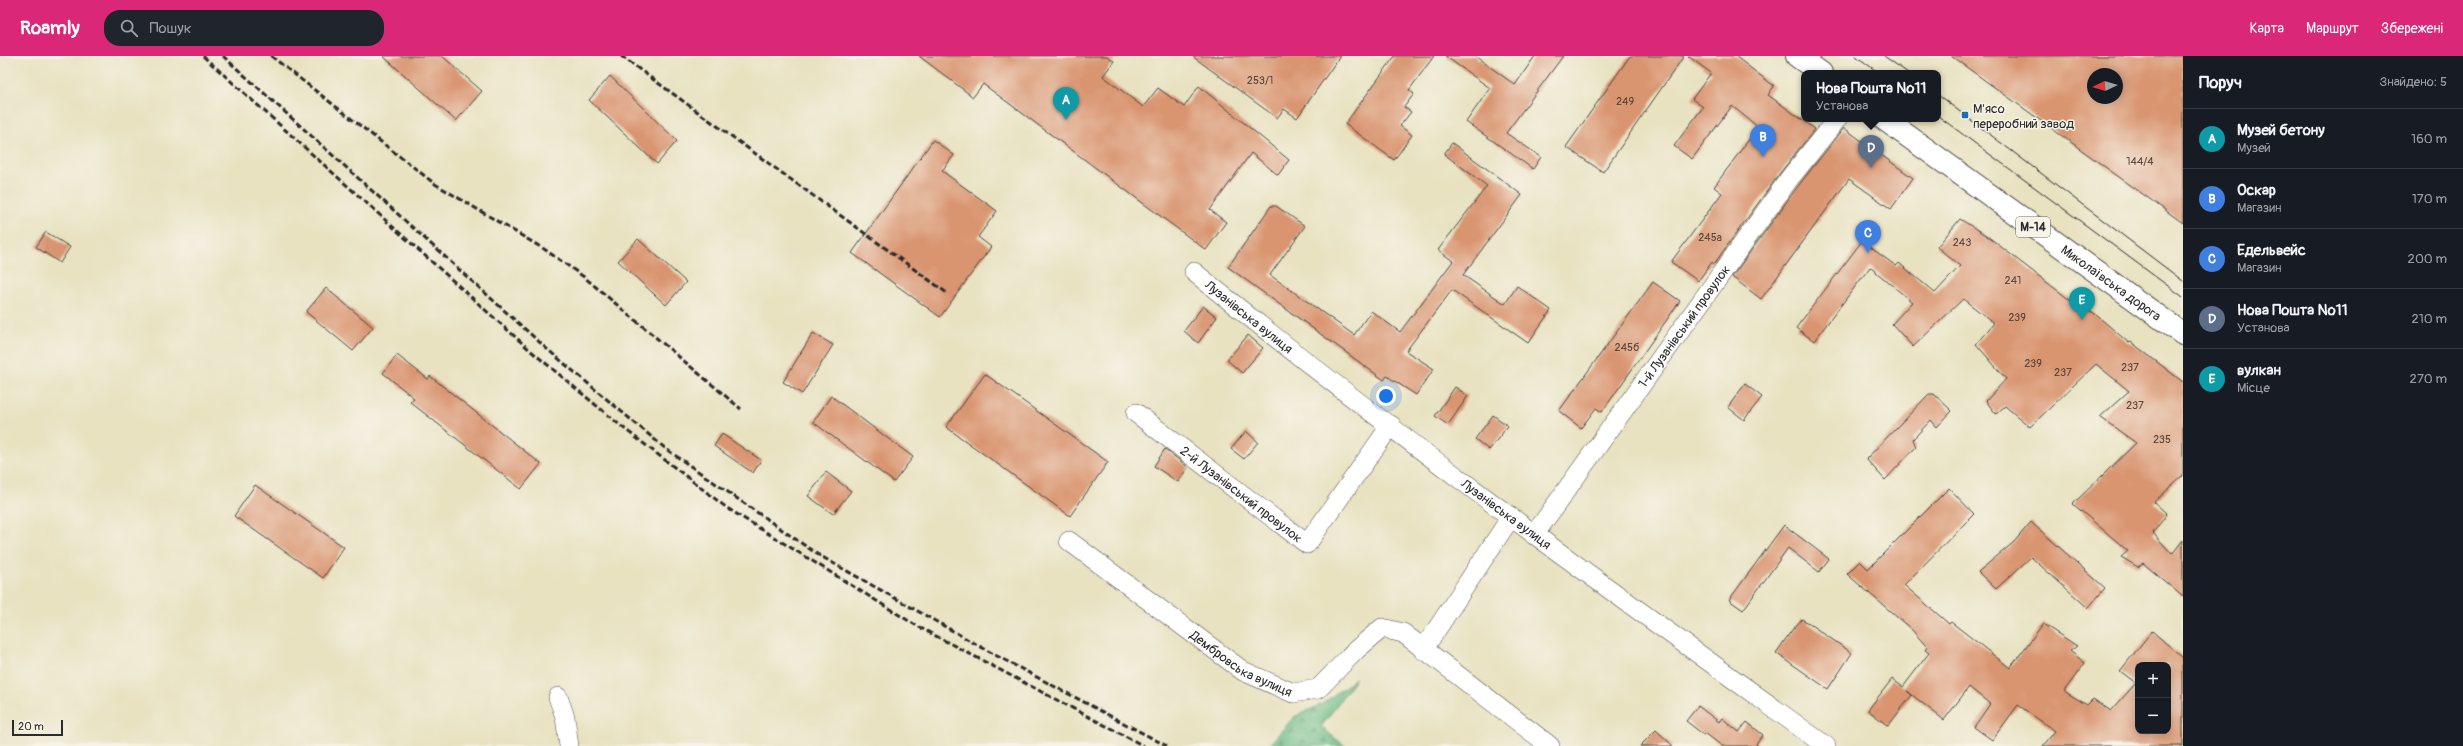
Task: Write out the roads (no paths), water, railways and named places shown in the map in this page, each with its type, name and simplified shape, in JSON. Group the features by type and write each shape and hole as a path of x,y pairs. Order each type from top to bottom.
{"main road":[{"path":"1797,56 1817,70"},
{"name":"Миколаївська дорога","path":"1888,122 2183,334"}],"street":[{"name":"1-й Лузанівський провулок","path":"1534,535 1789,179 1835,122"},
{"name":"Лузанівська вулиця","path":"1194,272 1281,343 1534,535 1826,746"},
{"name":"2-й Лузанівський провулок","path":"1136,413 1307,544 1391,425"},
{"path":"1423,650 1511,517"},
{"name":"Дембровська вулиця","path":"1069,541 1232,664 1243,671 1293,693 1318,688 1356,650 1382,628 1403,633 1423,650 1550,746"},
{"path":"558,697 565,717 569,746"}],"tram line":[{"path":"1856,56 1875,70"},
{"path":"1884,56 1904,70"},
{"path":"1941,97 2183,281"},
{"path":"1941,118 2183,297"}],"railway":[{"path":"203,56 531,351 621,426 727,508 917,626 1144,746"},
{"path":"223,56 547,349 666,449 817,554 997,656 1167,746"},
{"path":"271,56 435,184 544,249 584,277 741,409"},
{"path":"621,56 947,293"}],"place":[{"name":"М'ясо переробний завод","path":"1965,115"},
{"name":"Музей бетону","path":"1066,120"},
{"name":"Оскар","path":"1763,157"},
{"name":"Нова Пошта №11","path":"1871,168"},
{"name":"Едельвейс","path":"1868,253"},
{"name":"вулкан","path":"2082,320"}]}
